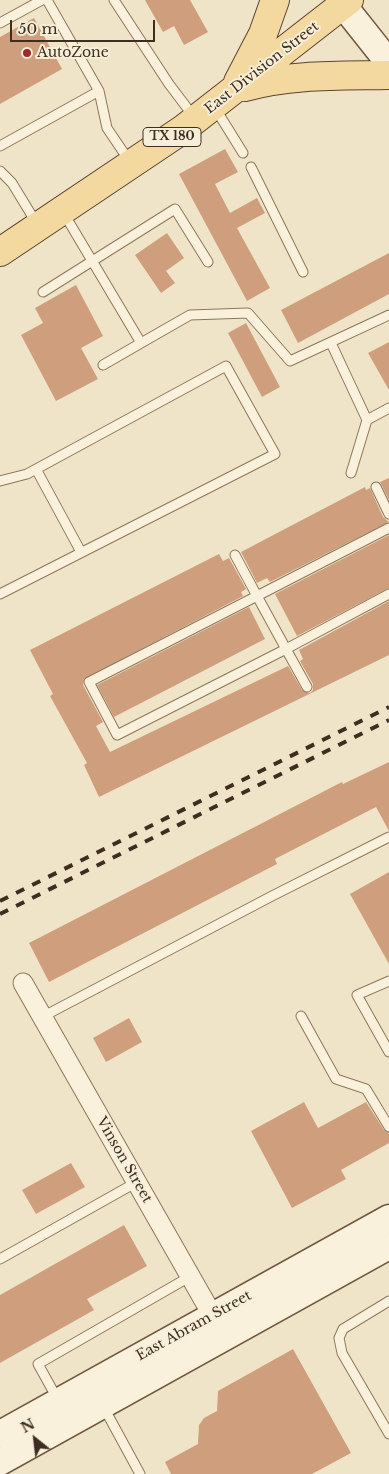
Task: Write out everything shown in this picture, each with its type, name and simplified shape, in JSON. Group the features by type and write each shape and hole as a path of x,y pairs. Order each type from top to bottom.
{"main road":[{"path":"215,105 263,34 274,0"},
{"path":"344,2 389,63"},
{"name":"East Division Street","path":"0,252 132,164 215,105 344,2"},
{"path":"215,105 274,79 317,76 389,75"},
{"name":"East Abram Street","path":"0,1462 96,1395 219,1326 389,1218"},
{"name":"East Abram Street","path":"219,1326 389,1246"},
{"name":"East Abram Street","path":"0,1433 59,1401 96,1395"}],"street":[{"name":"Vinson Street","path":"23,983 219,1326"}],"lane":[{"path":"0,23 42,0"},
{"path":"47,0 99,91 107,128 132,164"},
{"path":"114,0 169,84 215,105 243,153"},
{"path":"0,146 99,91"},
{"path":"251,167 303,272"},
{"path":"0,171 12,183 39,227"},
{"path":"43,292 175,209 208,262"},
{"path":"63,211 141,343"},
{"path":"103,365 190,315 248,313 290,361 389,315"},
{"path":"331,343 367,420 351,473"},
{"path":"0,481 27,474 226,366 275,454 0,594"},
{"path":"367,420 389,408"},
{"path":"36,469 81,552"},
{"path":"376,487 389,514"},
{"path":"389,528 89,682 117,735 389,594"},
{"path":"235,556 307,687"},
{"path":"42,1017 272,896 389,837"},
{"path":"389,981 357,995 389,1052"},
{"path":"301,1016 336,1079 366,1089 389,1127"},
{"path":"0,1259 137,1182"},
{"path":"59,1401 38,1364 191,1276"},
{"path":"389,1301 343,1329 339,1338 342,1353 389,1434"},
{"path":"96,1395 140,1474"}],"building":[{"path":"145,0 190,0 208,32 184,45 174,26 163,32"},
{"name":"AutoZone","path":"34,18 62,69 0,104 0,37"},
{"path":"225,149 238,172 215,184 230,213 257,198 265,213 237,228 270,288 247,301 179,174"},
{"path":"167,233 184,258 166,271 175,283 161,293 135,255"},
{"path":"389,253 389,294 298,343 281,310"},
{"path":"76,285 103,336 81,348 98,379 56,401 21,335 43,323 35,308"},
{"path":"246,323 280,387 262,397 228,333"},
{"path":"389,342 389,390 368,353"},
{"path":"389,478 389,500 380,482"},
{"path":"365,487 366,490 370,488 383,517 389,522 270,582 267,578 257,583 241,552"},
{"path":"389,535 389,588 297,636 275,594"},
{"path":"219,554 223,561 229,558 246,589 241,592 243,596 84,679 83,685 103,722 96,726 110,752 288,666 302,690 310,693 313,690 313,684 300,661 303,659 299,650 389,601 389,655 99,797 84,765 87,763 50,696 53,694 30,650"},
{"path":"249,607 265,639 114,717 97,685"},
{"path":"389,762 389,831 376,807 275,859 277,864 49,982 29,943 342,782 343,784"},
{"path":"389,872 389,964 350,894"},
{"path":"129,1018 142,1042 106,1062 93,1038"},
{"path":"304,1102 318,1128 366,1102 384,1130 389,1133 389,1143 341,1170 346,1179 292,1208 251,1131"},
{"path":"71,1163 85,1187 36,1214 22,1190"},
{"path":"124,1225 147,1266 87,1299 94,1310 0,1363 0,1295"},
{"path":"293,1349 351,1453 312,1474 171,1474 165,1462 198,1444 199,1425 204,1418 217,1411 218,1391"}],"railway":[{"path":"0,901 389,707"},
{"path":"0,914 389,720"}],"place":[{"name":"AutoZone","path":"27,53"}]}
